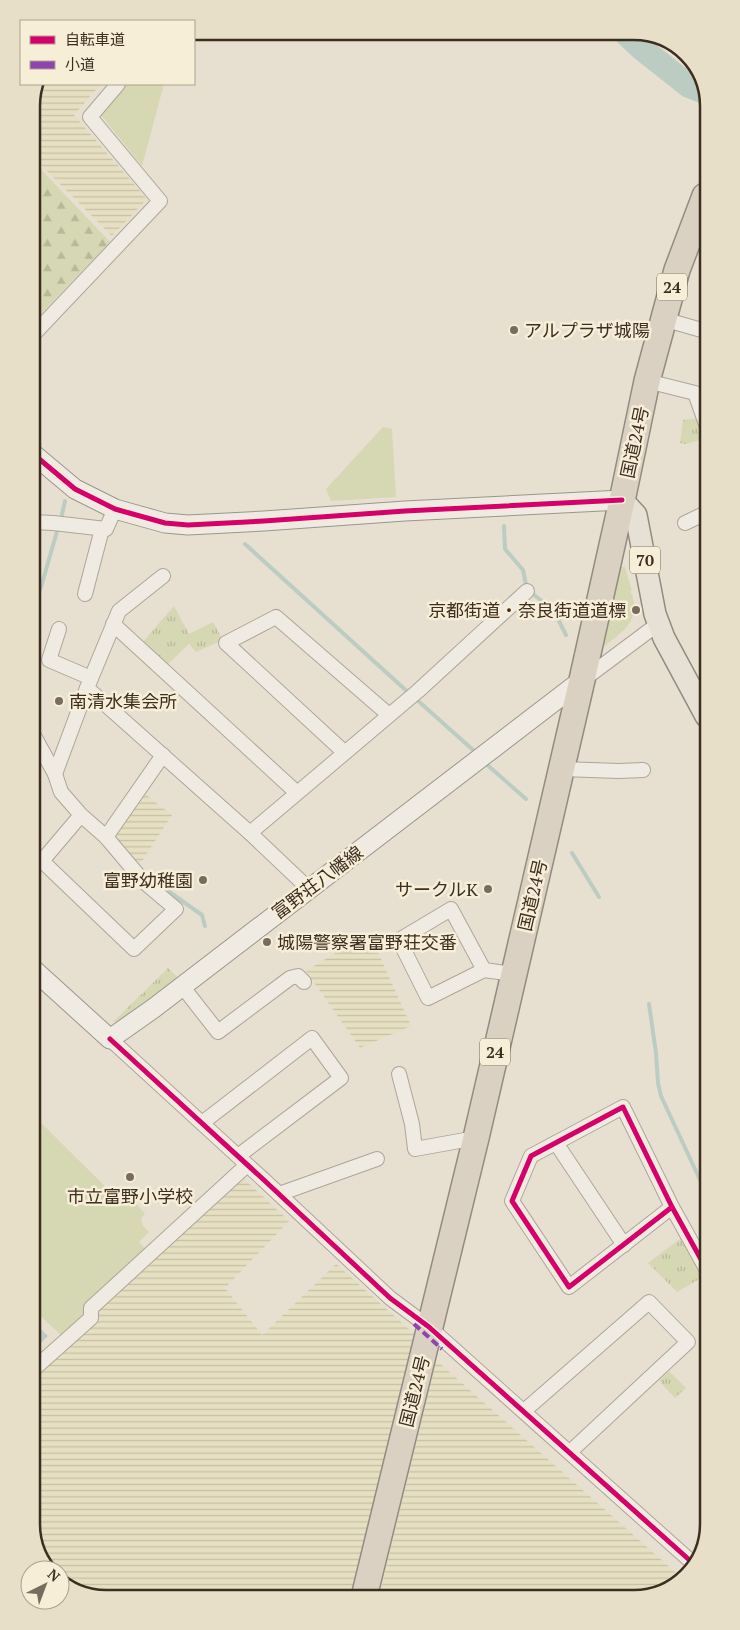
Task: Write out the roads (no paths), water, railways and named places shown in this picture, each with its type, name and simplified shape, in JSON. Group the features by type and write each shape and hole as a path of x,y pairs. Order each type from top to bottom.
{"highway":[{"name":"国道24号","path":"366,1590 476,1138 562,769 647,381 677,270 700,209"}],"main road":[{"path":"40,460 75,489 114,509 164,523 264,522 400,512 622,500"},
{"name":"70","path":"622,500 636,515 658,624 700,705"},
{"name":"富野荘八幡線","path":"110,1040 582,680"},
{"path":"40,976 110,1040"}],"street":[{"path":"40,328 160,201 90,118 117,85"},
{"path":"663,318 700,329"},
{"path":"647,381 695,393 700,407"},
{"path":"40,522 106,529 114,509"},
{"path":"684,522 700,515"},
{"path":"85,594 102,529"},
{"path":"54,774 119,611 163,576"},
{"path":"250,833 296,792 418,691 527,591"},
{"path":"344,752 226,643 276,616 389,715"},
{"path":"114,624 296,792"},
{"path":"582,680 658,624"},
{"path":"59,629 49,660 89,683 163,755 309,888"},
{"path":"40,747 61,792 81,815 106,837 144,882 176,909 134,949 42,861 81,815"},
{"path":"106,837 163,755"},
{"path":"562,769 619,771 643,769"},
{"path":"484,970 451,909 399,940 428,998 484,970 513,974"},
{"path":"182,986 218,1032 290,978 298,976 304,982"},
{"path":"40,1364 91,1318 91,1308 242,1161 341,1078 312,1038 202,1123"},
{"path":"110,1040 390,1298 429,1327 691,1557"},
{"path":"399,1074 412,1124 415,1149 476,1138"},
{"path":"672,1207 569,1287 512,1201 531,1156 623,1107 672,1207 700,1258"},
{"path":"556,1143 624,1245"},
{"path":"279,1194 377,1159"},
{"path":"524,1411 649,1302 688,1342 570,1452"}],"waterway":[{"path":"633,40 689,86 697,89"},
{"path":"61,519 65,501"},
{"path":"504,526 505,549 523,570 528,590 548,606 557,617 566,635"},
{"path":"40,590 58,528"},
{"path":"245,544 410,694"},
{"path":"415,698 473,750"},
{"path":"485,763 526,799"},
{"path":"572,853 599,897"},
{"path":"151,879 202,915 205,926"},
{"path":"649,1004 661,1096 700,1180"}],"place":[{"name":"アルプラザ城陽","path":"514,330"},
{"name":"京都街道・奈良街道道標","path":"636,610"},
{"name":"南清水集会所","path":"59,701"},
{"name":"富野幼稚園","path":"203,880"},
{"name":"サークルK","path":"488,889"},
{"name":"城陽警察署富野荘交番","path":"267,942"},
{"name":"市立富野小学校","path":"130,1177"}]}
